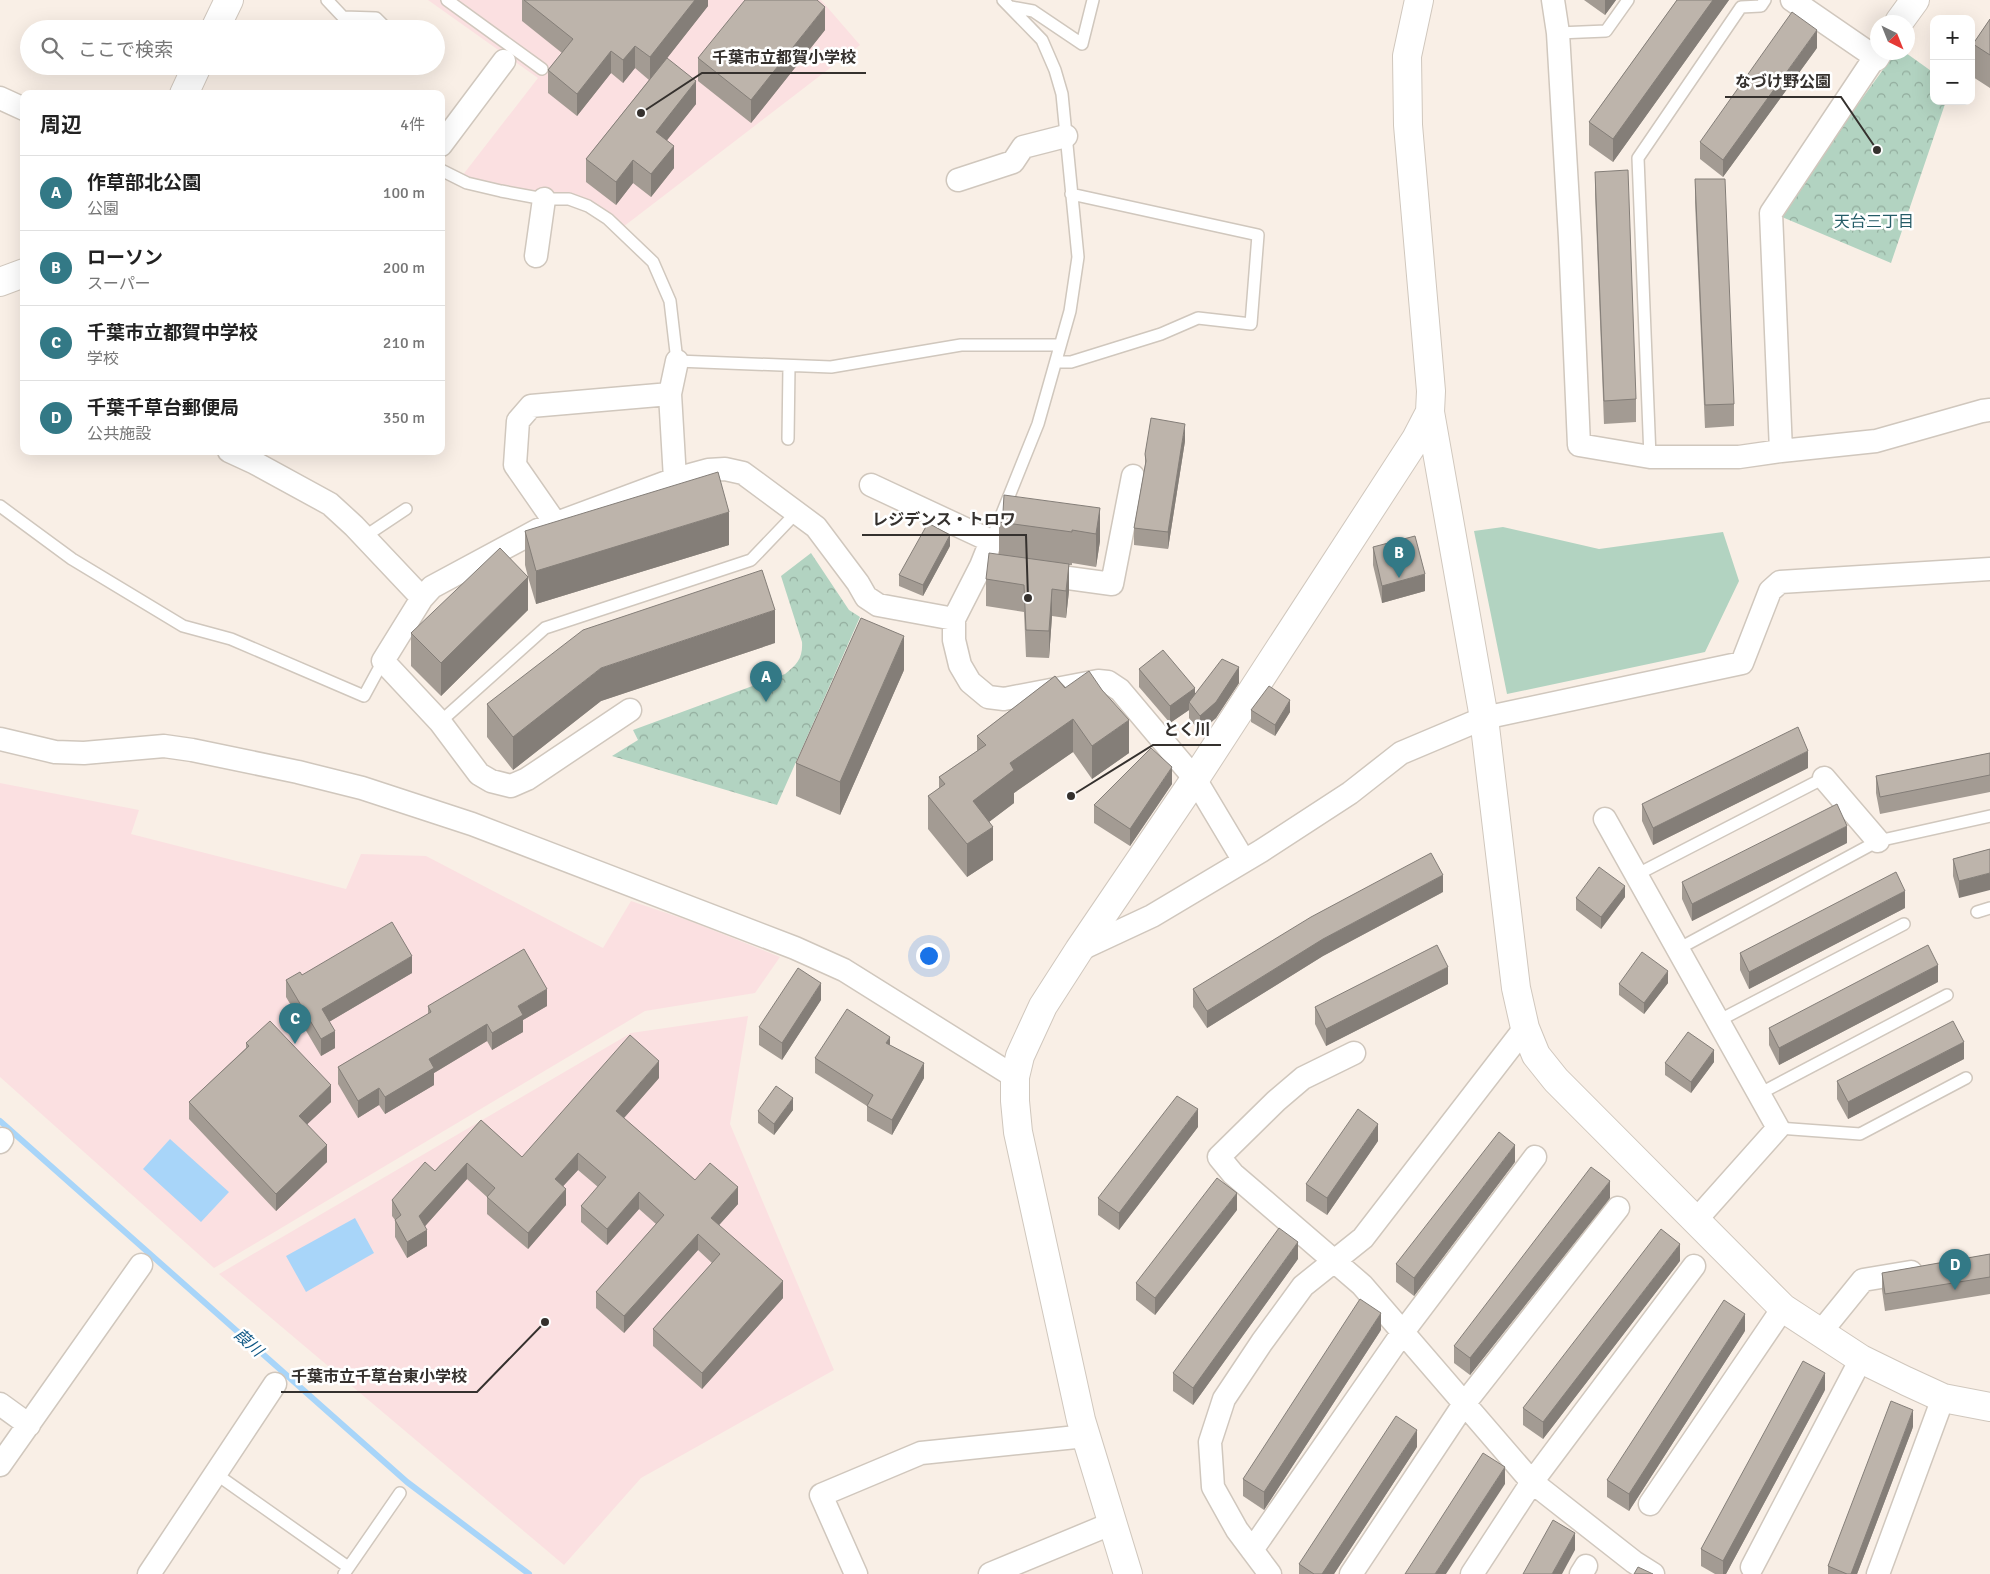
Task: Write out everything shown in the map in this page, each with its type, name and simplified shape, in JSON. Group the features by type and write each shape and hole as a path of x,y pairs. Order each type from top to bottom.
{"street":[{"path":"219,20 229,0"},
{"path":"1419,0 1406,56 1408,116 1431,391 1430,412 1484,718 1516,988 1525,1028 1536,1055 1556,1080 1783,1308 1861,1360 1943,1398 1990,1407"},
{"path":"1553,0 1558,33 1570,238 1579,446 1650,456 1739,457 1876,441 1987,408"},
{"path":"1792,0 1870,50"},
{"path":"1904,15 1915,0"},
{"path":"1781,451 1771,213 1874,60"},
{"path":"445,139 504,62"},
{"path":"186,90 193,75"},
{"path":"0,98 20,108"},
{"path":"958,180 1013,162 1023,147 1066,136"},
{"path":"536,256 544,198"},
{"path":"0,282 20,274"},
{"path":"675,479 670,394 677,361"},
{"path":"556,524 515,464 518,421 531,406 670,394"},
{"path":"1128,1574 1086,1436 1018,1132 1014,1077 1020,1056 1043,1006 1195,779 1416,440 1430,412"},
{"path":"252,457 330,504 422,598"},
{"path":"630,710 527,779 511,786 491,781 479,774 440,722 383,661 422,598 432,587 538,530 675,479 708,470 725,469 742,473 816,527 858,583 866,597 878,605 954,619"},
{"path":"1000,569 1112,584 1133,476"},
{"path":"871,485 991,541 1000,569"},
{"path":"1000,569 954,619 954,640 960,665 970,682 988,696 1004,699 1098,681 1108,682 1120,690 1195,779 1244,861"},
{"path":"1079,950 1152,916 1244,861 1350,793 1401,753 1484,718 1742,663 1770,591 1780,582 1990,569"},
{"path":"0,739 55,752 84,753 164,746 192,750 298,772 362,788 472,824 795,948 844,970 1014,1077"},
{"path":"1824,778 1878,841"},
{"path":"1605,820 1778,1128 1696,1220"},
{"path":"1270,1574 1237,1530 1213,1487 1210,1442 1224,1400 1262,1342 1303,1286 1363,1238 1525,1028"},
{"path":"1354,1053 1304,1078 1276,1101 1219,1157 1233,1174 1362,1285 1532,1482 1626,1556 1653,1574"},
{"path":"1252,1550 1403,1332 1535,1157"},
{"path":"1351,1574 1464,1404 1618,1208"},
{"path":"0,1465 141,1265"},
{"path":"1472,1574 1532,1482 1694,1266"},
{"path":"1820,1333 1863,1280 1930,1270"},
{"path":"1650,1504 1783,1308"},
{"path":"1752,1567 1861,1360"},
{"path":"149,1574 274,1384"},
{"path":"1878,1574 1943,1398"},
{"path":"0,1404 29,1425"},
{"path":"856,1574 821,1495 920,1453 1086,1436"},
{"path":"990,1574 1113,1523"}],"lane":[{"path":"327,0 343,17 376,18 378,20"},
{"path":"447,0 542,68"},
{"path":"1007,3 1033,11 1082,44 1093,0"},
{"path":"1558,33 1606,31 1628,0"},
{"path":"1650,456 1638,158 1741,7 1761,6 1765,0"},
{"path":"991,541 1038,424 1070,311 1078,257 1062,94 1055,70 1042,40 1007,3"},
{"path":"445,172 467,183 501,191 544,198 569,199 588,206 608,219 653,262 670,301 677,361 831,367 961,345 1060,345"},
{"path":"1056,362 1071,362 1160,334 1198,318 1251,324 1258,235 1071,194"},
{"path":"788,439 789,366"},
{"path":"0,506 72,559 182,626 231,639 364,696 383,661"},
{"path":"364,537 406,509"},
{"path":"440,722 546,628 751,560 796,513"},
{"path":"1636,875 1824,778"},
{"path":"1678,949 1878,841 1990,816"},
{"path":"1978,912 1990,908"},
{"path":"1718,1021 1904,924"},
{"path":"1759,1094 1947,995"},
{"path":"1778,1128 1860,1134 1966,1078"},
{"path":"216,1474 346,1571 400,1494"}],"shaded area":[{"path":"428,0 821,0 860,45 623,227 608,213 507,189 462,176 538,78"},
{"path":"0,783 139,810 131,834 346,889 361,854 426,856 603,948 631,901 690,921 780,957 755,993 645,1011 214,1268 0,1077"},
{"path":"748,1016 730,1124 834,1370 641,1478 564,1565 219,1274 631,1033"}],"green space":[{"path":"1915,59 1930,70 1930,105 1945,105 1891,263 1782,217 1789,200 1890,60"},
{"path":"1503,527 1599,549 1723,532 1739,581 1705,652 1507,694 1474,531"},
{"path":"811,553 849,610 860,617 777,805 612,756 638,740 633,730 785,674 793,667 800,657 802,642 781,576"}],"water":[{"path":"170,1139 229,1192 201,1222 143,1169"},
{"path":"355,1218 374,1253 306,1292 286,1256"}],"building":[{"path":"524,0 695,0 650,57 635,46 623,60 611,51 577,94 548,70 573,39"},
{"path":"745,0 817,0 825,7 751,100 698,58"},
{"path":"1677,0 1713,0 1613,139 1589,122"},
{"path":"1792,12 1817,30 1723,160 1700,142"},
{"path":"1990,19 1990,55 1975,45 1975,41"},
{"path":"667,58 696,81 656,132 674,146 651,174 633,160 616,182 586,159"},
{"path":"1628,170 1636,399 1604,401 1595,172"},
{"path":"1695,179 1725,179 1734,404 1705,405"},
{"path":"1151,418 1185,424 1168,532 1134,528 1146,461 1145,454"},
{"path":"718,472 729,512 536,571 525,531"},
{"path":"1004,495 1100,508 1096,534 999,522 1003,512"},
{"path":"928,523 950,535 923,585 899,575"},
{"path":"1415,536 1425,574 1382,586 1373,547"},
{"path":"500,548 528,577 441,663 411,633"},
{"path":"989,553 1069,564 1066,591 1052,589 1049,631 1026,630 1024,585 986,579"},
{"path":"762,570 775,610 601,668 513,737 487,704 583,630"},
{"path":"861,618 904,636 840,782 796,763"},
{"path":"1163,650 1195,688 1170,706 1139,669"},
{"path":"1222,659 1239,667 1216,702 1200,716 1189,702"},
{"path":"1089,671 1102,690 1129,720 1092,746 1073,719 1010,763 1014,770 973,801 993,827 967,844 928,796 945,784 939,777 986,745 977,736 1055,676 1065,688"},
{"path":"1269,686 1290,700 1275,725 1251,710"},
{"path":"1798,727 1808,751 1653,828 1642,804"},
{"path":"1151,748 1172,767 1130,829 1094,805"},
{"path":"1990,753 1990,775 1880,797 1876,776"},
{"path":"1837,804 1847,826 1692,904 1682,882"},
{"path":"1990,849 1990,873 1959,881 1953,859"},
{"path":"1431,853 1443,875 1323,939 1207,1011 1193,989 1311,917"},
{"path":"1599,867 1625,886 1601,917 1576,898"},
{"path":"1896,872 1905,891 1749,972 1740,953"},
{"path":"392,922 412,956 322,1009 335,1031 321,1039 286,980 300,972 302,975"},
{"path":"1437,945 1448,967 1326,1029 1315,1007"},
{"path":"1928,945 1938,965 1779,1048 1769,1028"},
{"path":"524,949 547,989 518,1006 523,1015 492,1033 487,1024 429,1059 434,1068 385,1097 379,1088 358,1101 338,1067 431,1012 428,1006"},
{"path":"1642,952 1668,971 1644,1003 1619,984"},
{"path":"798,968 821,983 782,1043 759,1027"},
{"path":"847,1009 890,1037 886,1043 924,1063 892,1120 867,1106 873,1095 815,1058"},
{"path":"270,1021 331,1085 299,1116 327,1145 276,1194 189,1102 249,1046 246,1043"},
{"path":"1953,1021 1964,1042 1848,1102 1837,1081"},
{"path":"1688,1032 1714,1050 1691,1082 1665,1063"},
{"path":"630,1035 659,1061 616,1111 695,1180 710,1163 738,1187 711,1218 783,1281 702,1373 653,1329 720,1254 698,1234 624,1316 596,1292 664,1215 639,1192 607,1229 581,1206 606,1177 578,1153 555,1179 566,1189 528,1233 487,1197 495,1188 467,1163 419,1216 427,1230 407,1242 395,1220 401,1215 392,1200 425,1162 435,1171 481,1120 522,1157"},
{"path":"776,1086 793,1098 774,1124 758,1111"},
{"path":"1177,1096 1198,1109 1119,1213 1098,1198"},
{"path":"1358,1109 1378,1124 1327,1198 1306,1184"},
{"path":"1499,1132 1515,1145 1414,1278 1396,1264"},
{"path":"1591,1167 1610,1181 1470,1358 1454,1346"},
{"path":"1217,1178 1237,1193 1155,1298 1136,1283"},
{"path":"1279,1228 1298,1242 1193,1388 1173,1373"},
{"path":"1661,1229 1680,1244 1543,1422 1523,1408"},
{"path":"1990,1254 1990,1277 1885,1294 1882,1273"},
{"path":"1360,1299 1381,1313 1264,1492 1243,1479"},
{"path":"1724,1300 1745,1314 1629,1494 1607,1480"},
{"path":"1803,1361 1825,1373 1723,1561 1701,1549"},
{"path":"1891,1401 1913,1410 1851,1574 1847,1574 1828,1566"},
{"path":"1396,1416 1417,1430 1322,1574 1314,1574 1299,1564"},
{"path":"1483,1453 1505,1467 1435,1574 1405,1574"},
{"path":"1553,1520 1575,1533 1552,1574 1523,1574"},
{"path":"1638,1567 1653,1574 1634,1574"}],"waterway":[{"name":"葭川","path":"0,1121 407,1482 529,1574"}],"place":[{"name":"千葉市立都賀小学校","path":"641,113"},
{"name":"なづけ野公園","path":"1877,150"},
{"name":"ローソン","path":"1399,578"},
{"name":"レジデンス・トロワ","path":"1028,598"},
{"name":"作草部北公園","path":"766,702"},
{"name":"とく川","path":"1071,796"},
{"name":"千葉市立都賀中学校","path":"295,1044"},
{"name":"千葉千草台郵便局","path":"1955,1290"},
{"name":"千葉市立千草台東小学校","path":"545,1322"}],"district":[{"name":"天台三丁目","path":"1874,221"}]}
